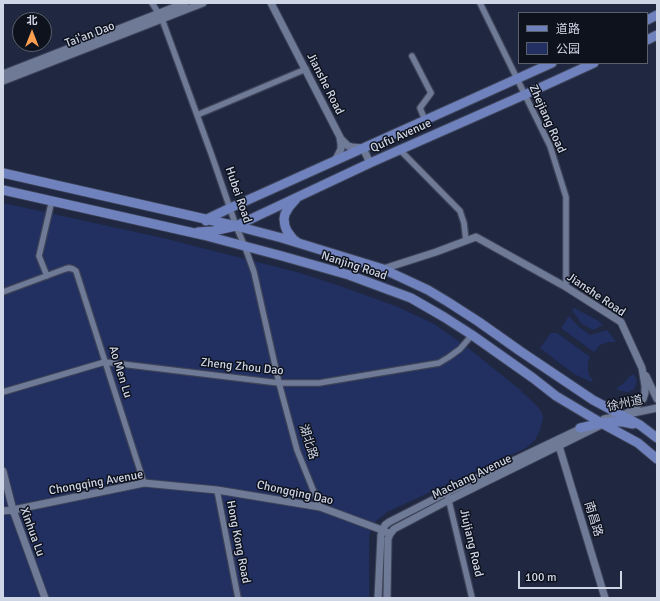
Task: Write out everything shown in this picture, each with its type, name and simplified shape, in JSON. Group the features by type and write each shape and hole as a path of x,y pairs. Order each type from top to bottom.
{"main road":[{"path":"648,20 657,15"},
{"path":"648,40 657,35"},
{"name":"Qufu Avenue","path":"207,219 550,64"},
{"name":"Qufu Avenue","path":"236,226 370,163 592,64"},
{"name":"Nanjing Road","path":"3,173 236,226 383,269 428,290 448,302 594,400 640,425 657,438"},
{"path":"3,190 185,231 203,233 236,226 230,243"},
{"path":"299,244 289,235 284,219 289,207 300,195"},
{"path":"185,215 212,213 230,208"},
{"path":"203,233 207,219"},
{"name":"Nanjing Road","path":"203,233 230,243 324,268 378,285 411,298 472,335 556,396 638,443 657,459"},
{"path":"580,428 602,423 623,422 640,425"}],"street":[{"path":"152,3 160,16"},
{"path":"160,16 185,3"},
{"path":"160,16 203,3"},
{"name":"Jianshe Road","path":"271,3 339,136 348,146 352,148 363,148"},
{"name":"Zhejiang Road","path":"480,3 550,146 566,197 566,287"},
{"name":"Tai'an Dao","path":"4,75 160,16"},
{"name":"Hubei Road","path":"160,16 254,272 279,383"},
{"path":"412,56 431,93 420,108 425,120"},
{"path":"197,115 306,69"},
{"path":"333,162 337,158 341,149 339,136"},
{"path":"363,148 370,163"},
{"path":"400,150 460,211 464,223 466,241"},
{"path":"3,292 47,276 39,256 52,200"},
{"name":"Jianshe Road","path":"383,269 476,237 566,287 621,322 642,368 645,386 643,399 633,410 624,416"},
{"name":"Ao Men Lu","path":"47,276 69,268 76,271 144,483"},
{"name":"Zheng Zhou Dao","path":"3,392 105,362 279,383 318,383 439,363 460,348 472,335"},
{"path":"642,368 657,399"},
{"name":"湖北路","path":"279,383 298,450 320,507"},
{"name":"徐州道","path":"602,423 657,408"},
{"name":"Machang Avenue","path":"382,530 389,522 559,446 602,423 624,416"},
{"name":"Machang Avenue","path":"390,534 394,529 448,496 580,428"},
{"name":"南昌路","path":"559,446 605,598"},
{"name":"Xinhua Lu","path":"3,471 13,510 45,598"},
{"name":"Chongqing Avenue","path":"3,511 144,483 217,490"},
{"name":"Chongqing Dao","path":"217,490 320,507 390,534"},
{"name":"Hong Kong Road","path":"217,490 238,598"},
{"name":"Jiujiang Road","path":"448,496 472,598"},
{"path":"378,598 382,530"},
{"path":"387,598 388,539 390,534"}],"green space":[{"path":"3,203 163,238 300,273 398,307 434,324 467,347 519,389 538,407 542,413 543,419 540,430 535,440 526,448 387,512 374,523 369,536 369,598 3,598"},
{"path":"574,308 597,320 603,325 593,330 582,324 572,310"},
{"path":"569,316 579,327 590,335 607,330 616,342 608,342 600,345 594,352 561,328"},
{"path":"551,333 557,333 590,357 588,362 588,371 593,380 592,382 574,374 540,348"},
{"path":"634,374 637,381 634,389 629,392 617,390 617,388"}]}
